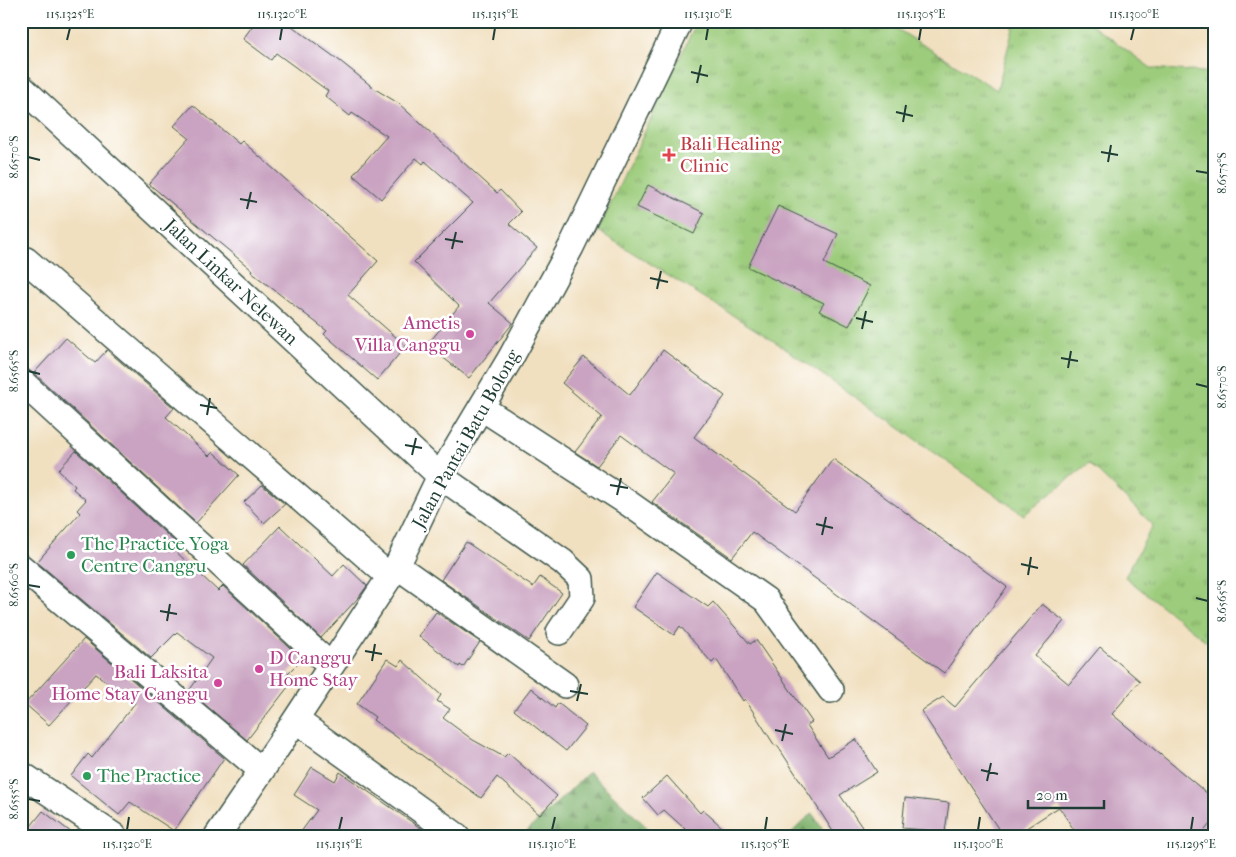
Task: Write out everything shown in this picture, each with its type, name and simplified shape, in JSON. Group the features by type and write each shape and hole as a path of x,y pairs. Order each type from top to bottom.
{"street":[{"name":"Jalan Pantai Batu Bolong","path":"217,836 296,720 393,571 440,476 482,408 570,247 680,21"},
{"name":"Jalan Linkar Nelewan","path":"21,87 440,476 563,562 581,579 582,598 559,632"},
{"path":"26,260 393,571 565,685"},
{"path":"21,381 331,666"},
{"path":"482,408 628,502 766,600 832,690"},
{"path":"21,567 261,770"},
{"path":"296,720 457,836"},
{"path":"21,774 114,836"}],"green space":[{"path":"697,21 884,21 997,90 1015,21 1087,21 1151,68 1215,73 1215,648 1125,577 1153,525 1089,463 1024,515 777,343 598,231"},
{"path":"589,772 656,836 522,836"},
{"path":"812,813 827,836 788,836"}],"building":[{"path":"256,21 285,21 375,89 398,103 497,193 500,190 521,212 509,224 537,248 489,303 513,323 469,378 427,345 459,306 414,262 473,203 425,161 423,164 416,158 381,199 353,175 387,136 352,113 350,116 325,96 328,91 276,53 271,60 243,39"},
{"path":"193,105 239,144 242,141 378,261 348,295 406,346 377,380 324,334 327,331 251,272 252,270 149,184 189,138 174,126"},
{"path":"648,185 704,213 694,234 637,207"},
{"path":"778,206 838,234 824,263 870,286 849,326 819,311 824,303 748,267"},
{"path":"66,338 95,363 107,350 174,408 166,417 209,456 213,452 239,475 196,523 34,373"},
{"path":"663,350 725,396 694,437 795,511 833,459 1007,587 944,673 752,532 732,558 652,502 674,474 621,435 597,466 575,452 602,417 562,383 584,357 630,395"},
{"path":"76,451 177,544 173,549 218,591 223,586 302,659 288,673 295,678 247,740 189,691 212,658 177,632 151,658 37,562 80,513 77,510 86,500 73,489 75,486 58,470"},
{"path":"262,485 285,504 264,523 244,502"},
{"path":"280,526 333,576 344,564 367,586 321,638 243,565"},
{"path":"466,542 533,587 540,577 562,593 529,641 441,580"},
{"path":"657,572 708,607 713,602 750,644 756,640 812,722 807,725 828,757 856,739 877,772 840,795 868,836 836,836 777,745 775,746 745,699 743,701 716,659 712,663 680,626 674,635 633,607"},
{"path":"1042,604 1064,621 1035,656 1069,684 1100,647 1140,681 1112,714 1215,800 1215,818 1200,836 1078,836 1059,807 1014,836 1003,836 921,711 943,697 955,707"},
{"path":"436,612 480,642 463,667 460,665 459,667 419,636"},
{"path":"84,639 224,758 174,831 130,802 119,815 71,776 88,754 92,758 135,703 96,674 49,725 25,704"},
{"path":"387,659 398,666 402,660 441,695 437,701 450,709 443,718 473,740 504,757 508,753 557,796 540,815 497,777 481,798 373,720 375,717 357,704"},
{"path":"531,688 555,708 558,703 586,726 566,751 514,710"},
{"path":"312,767 335,781 340,772 432,836 298,836 317,810 294,795"},
{"path":"667,776 700,813 703,810 732,836 679,836 685,829 664,810 658,815 643,798"},
{"path":"905,798 949,803 945,832 902,828"},
{"path":"43,811 76,836 23,836"}],"place":[{"name":"Bali Healing Clinic","path":"669,155"},
{"name":"Ametis Villa Canggu","path":"470,334"},
{"name":"The Practice Yoga Centre Canggu","path":"71,555"},
{"name":"D Canggu Home Stay","path":"259,669"},
{"name":"Bali Laksita Home Stay Canggu","path":"218,683"},
{"name":"The Practice","path":"87,776"}]}
